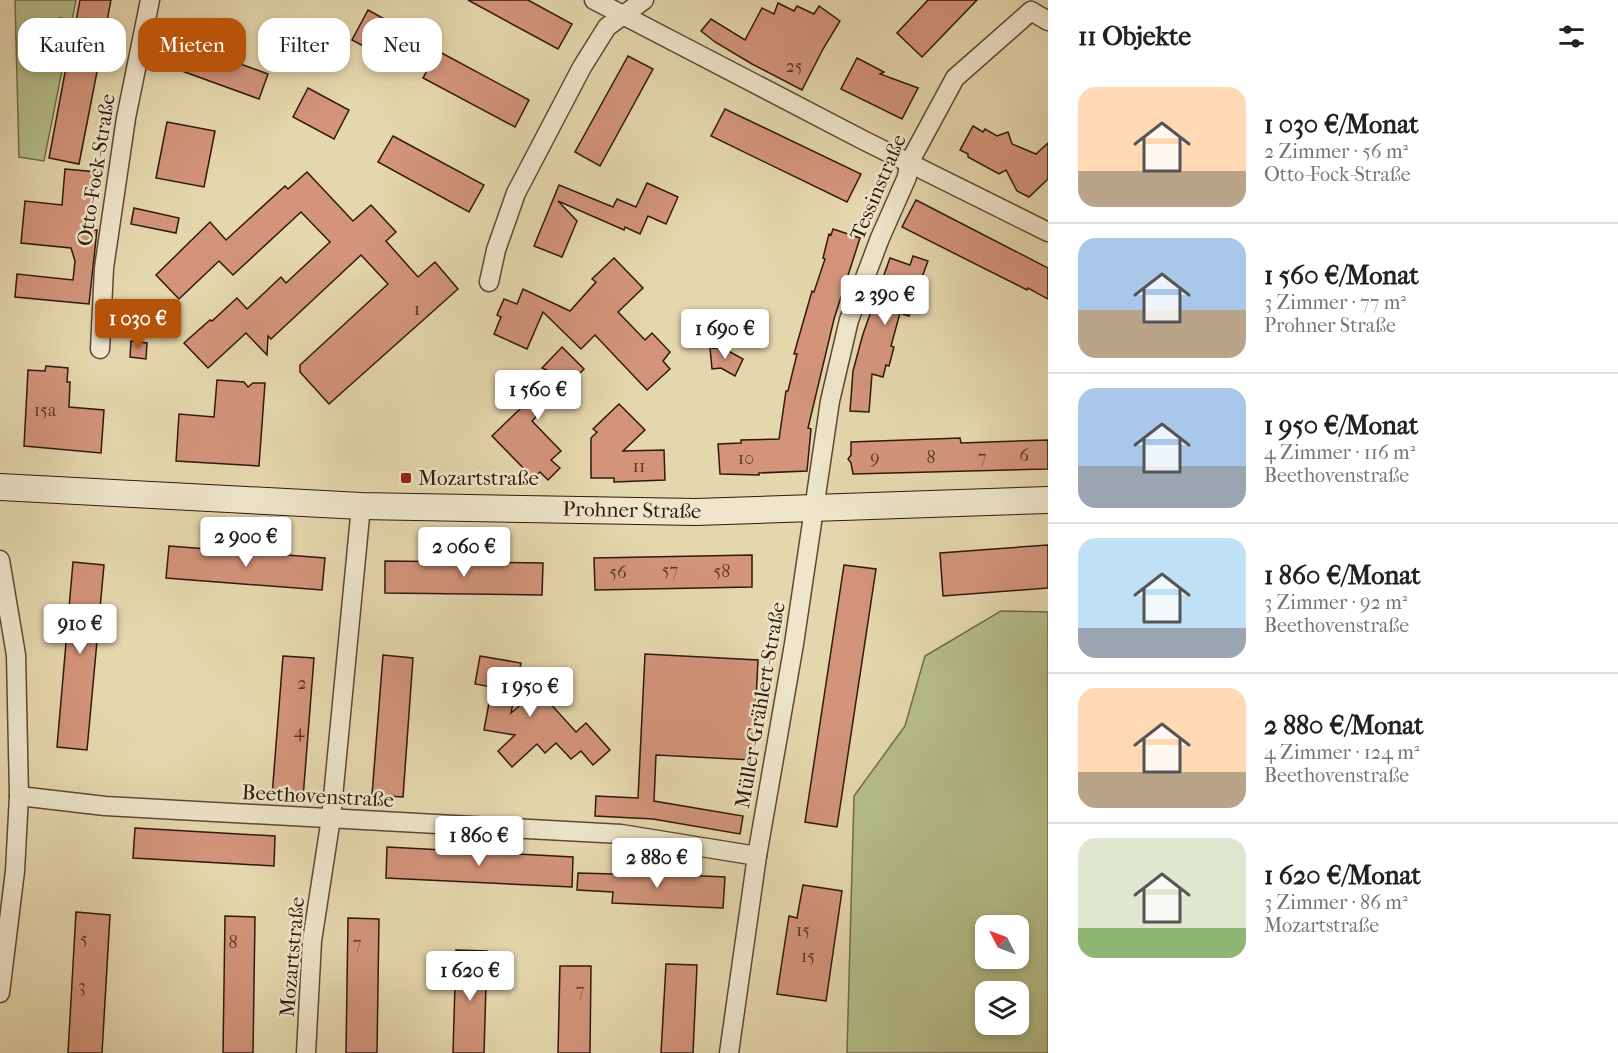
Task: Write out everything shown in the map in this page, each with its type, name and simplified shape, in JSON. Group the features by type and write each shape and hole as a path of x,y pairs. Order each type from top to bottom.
{"main road":[{"name":"Prohner Straße","path":"0,487 361,506 696,512 1048,500"}],"street":[{"name":"Otto-Fock-Straße","path":"100,349 105,257 126,118 150,0"},
{"path":"594,0 909,163 1048,232"},
{"path":"489,282 496,250 516,193 582,68 607,27 644,0"},
{"name":"Tessinstraße","path":"815,507 830,401 849,320 880,238 907,177 909,163 956,78 1031,11 1048,21"},
{"name":"Mozartstraße","path":"306,1053 312,941 331,818 361,506"},
{"name":"Müller-Grählert-Straße","path":"729,1053 757,856 815,507"},
{"path":"0,560 16,655 19,796 15,871 0,993"},
{"name":"Beethovenstraße","path":"19,796 105,806 621,834 757,856"}],"green space":[{"path":"15,0 76,0 72,18 18,18 18,72 62,72 44,161 19,157"},
{"path":"1001,611 1048,612 1048,1053 847,1053 854,796 905,726 925,656"}],"building":[{"path":"80,0 111,0 107,18 77,18"},
{"path":"468,0 528,0 572,24 558,49"},
{"path":"928,0 977,0 922,57 897,33"},
{"path":"778,3 794,11 797,6 814,14 819,6 840,21 802,90 752,64 701,31 711,19 745,40 762,8 774,14"},
{"path":"368,10 383,18 364,18"},
{"path":"362,21 362,45 352,40"},
{"path":"442,53 529,100 515,127 423,78 426,72 442,72"},
{"path":"628,56 653,69 600,166 575,152"},
{"path":"857,58 884,72 880,74 918,88 902,119 841,89"},
{"path":"246,66 258,70 268,74 259,99 185,72 246,72"},
{"path":"65,72 97,72 79,164 49,158"},
{"path":"308,88 349,110 334,139 293,117"},
{"path":"725,109 861,174 847,202 711,136"},
{"path":"167,122 215,131 204,187 156,178"},
{"path":"973,126 983,132 985,129 997,136 1008,132 1012,144 1036,154 1048,143 1048,179 1029,197 1017,191 1006,170 999,174 968,157 968,154 960,150"},
{"path":"393,136 484,185 469,212 378,162"},
{"path":"65,169 97,172 92,230 97,230 89,304 15,297 17,274 73,280 75,261 71,248 21,243 25,201 62,205"},
{"path":"307,172 353,221 371,205 396,232 386,241 418,277 435,262 458,289 329,404 300,372 300,365 388,284 361,255 271,339 268,336 267,355 246,333 208,368 184,343 237,298 247,309 281,277 286,283 330,242 301,212 233,275 219,261 179,299 156,275 210,222 226,240 285,186 288,189"},
{"path":"647,183 678,197 666,224 648,216 640,234 625,227 624,230 558,201 577,221 562,257 534,246 559,185 613,207 617,199 636,207"},
{"path":"916,200 1048,268 1048,299 902,227"},
{"path":"134,208 179,218 176,233 131,224"},
{"path":"833,229 860,238 834,319 808,428 811,429 807,471 759,473 759,475 720,474 718,444 741,443 741,440 779,439 786,391 788,391 797,354 794,354 812,291 814,292 825,259 823,258 829,234 831,235"},
{"path":"913,256 928,261 921,280 925,282 917,306 913,304 909,316 900,313 891,346 894,347 889,366 886,365 883,377 872,374 869,412 850,411 853,371 863,334 890,258 910,265"},
{"path":"614,258 643,288 618,312 645,340 652,333 670,352 663,361 670,369 647,390 595,335 581,349 543,312 527,349 494,334 501,317 497,315 504,299 517,304 523,289 570,311 596,282 592,279"},
{"path":"131,341 147,343 146,359 130,357"},
{"path":"562,347 584,369 532,421 561,451 551,460 560,468 548,480 540,472 533,478 492,436 556,374 542,368"},
{"path":"710,348 723,348 743,359 735,376 721,368 712,369"},
{"path":"46,366 68,368 69,407 104,410 101,453 24,446 28,370 45,371"},
{"path":"217,380 244,382 248,387 253,383 265,383 259,466 176,461 179,414 214,417"},
{"path":"619,404 645,430 623,451 664,450 665,480 614,482 614,478 591,478 591,438 597,432 593,429"},
{"path":"960,438 961,443 1048,440 1048,469 853,474 848,459 851,455 851,442"},
{"path":"1048,545 1048,588 943,596 940,553"},
{"path":"169,546 325,558 322,590 166,578"},
{"path":"752,555 752,587 595,590 594,558"},
{"path":"385,561 543,563 542,595 385,593"},
{"path":"73,562 104,565 87,750 57,747"},
{"path":"844,565 876,569 837,827 805,822"},
{"path":"645,654 758,660 753,760 656,755 654,801 743,816 740,834 653,819 595,816 596,796 638,798"},
{"path":"383,655 413,658 403,797 372,795"},
{"path":"283,656 314,658 303,798 272,796"},
{"path":"480,656 521,663 511,713 538,690 576,732 586,723 610,750 593,765 581,751 571,759 556,743 545,753 537,744 512,767 498,751 515,735 484,730 492,687 475,684"},
{"path":"135,828 275,836 274,866 133,858"},
{"path":"387,847 573,857 572,887 386,878"},
{"path":"614,872 725,877 723,908 612,903 613,892 577,890 578,873 614,874"},
{"path":"803,885 842,891 826,1001 777,994 789,916 797,918"},
{"path":"76,912 110,915 102,1053 68,1053"},
{"path":"225,916 255,917 253,1053 223,1053"},
{"path":"348,918 379,919 377,1053 346,1053"},
{"path":"456,950 487,951 484,1053 453,1053"},
{"path":"666,964 697,965 693,1053 661,1053"},
{"path":"560,966 591,966 590,1053 558,1053"}],"place":[{"name":"Mozartstraße","path":"406,478"}]}
